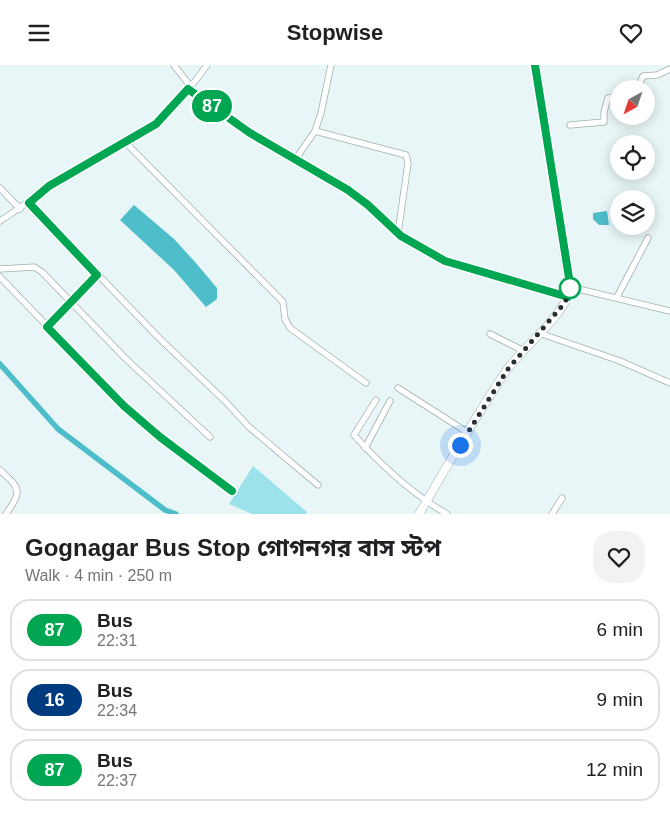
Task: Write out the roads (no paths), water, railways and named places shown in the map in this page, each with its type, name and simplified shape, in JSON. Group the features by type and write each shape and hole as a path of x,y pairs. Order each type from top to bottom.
{"main road":[{"path":"419,514 508,369 568,297 570,287 535,65"}],"street":[{"path":"174,65 190,88 250,133 348,190 368,205 398,233 456,266 508,278 568,297"},
{"path":"0,221 29,203 49,186 156,124 190,88 208,65"},
{"path":"296,160 315,131 321,113 331,65"},
{"path":"641,80 643,76 656,75 670,69"},
{"path":"570,125 604,122 604,112 608,98 610,98"},
{"path":"315,131 406,155 408,163 398,233"},
{"path":"126,143 283,302 285,319 290,329 366,383"},
{"path":"0,188 20,209"},
{"path":"29,203 97,275 248,427 318,485"},
{"path":"617,297 648,238"},
{"path":"0,269 34,267 46,276 125,358 210,437"},
{"path":"47,327 97,275"},
{"path":"0,277 124,406 160,437 232,491"},
{"path":"570,287 670,311"},
{"path":"539,333 620,361 670,383"},
{"path":"490,334 524,351"},
{"path":"398,388 467,433"},
{"path":"376,400 354,433 365,448 426,502 446,514"},
{"path":"365,448 390,401"},
{"path":"0,470 15,483 19,491 18,497 6,514"},
{"path":"552,514 562,498"}],"waterway":[{"path":"0,364 58,429 165,510 176,514"}]}
